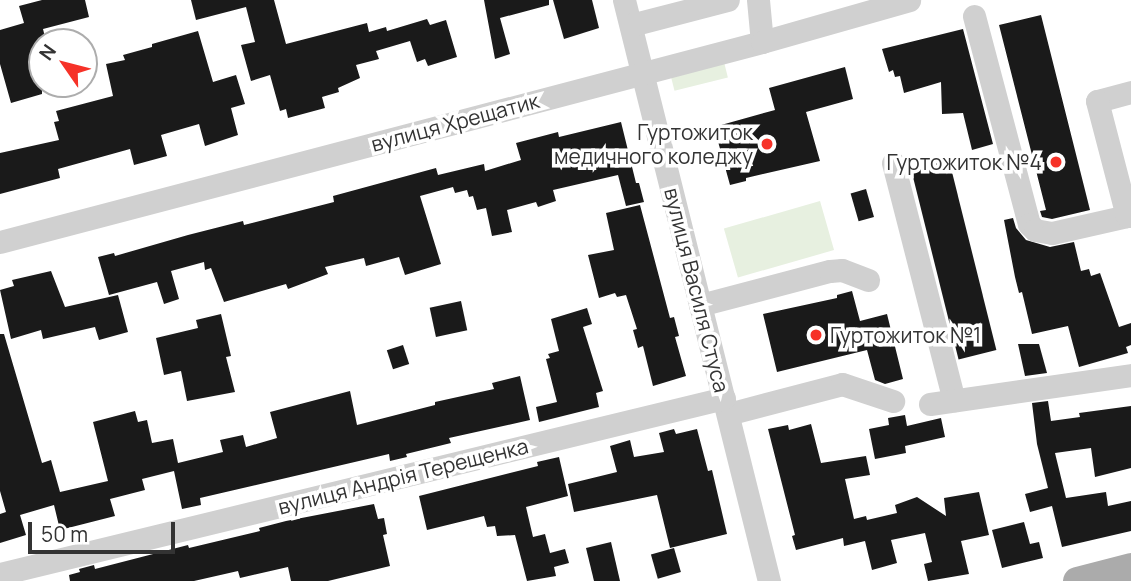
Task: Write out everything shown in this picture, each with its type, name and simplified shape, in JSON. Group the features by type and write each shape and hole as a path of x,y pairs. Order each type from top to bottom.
{"main road":[{"path":"1077,581 1131,568"}],"street":[{"name":"вулиця Василя Стуса","path":"624,0 769,581"},
{"path":"631,25 728,0"},
{"path":"758,0 762,42"},
{"name":"вулиця Хрещатик","path":"0,242 762,42 909,0"},
{"path":"974,16 1029,224 1035,230 1052,233 1129,216 1097,101 1131,92"},
{"path":"893,163 954,400"},
{"path":"700,305 830,271 842,270 868,280"},
{"path":"930,404 1131,375"},
{"name":"вулиця Андрія Терещенка","path":"0,574 726,406 842,384 893,401"}],"green space":[{"path":"724,62 728,78 675,91 671,75"},
{"path":"820,201 834,250 738,278 724,229"}],"building":[{"path":"42,0 85,0 89,17 47,28 28,28 28,98 11,103 0,64 0,30 24,23 19,6"},
{"path":"191,0 274,0 286,44 367,23 369,32 386,27 387,31 427,19 430,25 446,20 457,57 428,66 425,59 417,62 410,41 376,51 379,59 356,65 360,78 338,88 339,92 322,97 325,108 288,118 286,109 280,111 270,75 251,81 241,45 255,42 246,7 196,20"},
{"path":"484,0 549,0 549,5 500,18 510,54 495,59"},
{"path":"553,0 592,0 599,28 564,39"},
{"name":"Гуртожиток №4","path":"1041,15 1090,210 1052,219 1042,217 1040,211 1046,210 999,25"},
{"path":"963,29 993,144 972,150 963,113 942,114 941,82 904,93 900,76 895,77 893,70 889,72 882,49"},
{"path":"198,31 213,82 236,75 245,104 231,108 238,135 205,146 199,124 161,135 167,156 134,165 130,149 58,169 60,178 0,194 0,153 59,140 54,122 59,121 56,111 113,96 106,64 125,60 123,55 152,47 152,44"},
{"name":"Гуртожиток медичного коледжу","path":"845,67 853,99 806,112 820,161 746,178 746,181 730,185 714,127 775,110 769,88"},
{"path":"621,122 636,183 639,183 644,202 626,206 618,175 553,190 556,201 538,207 536,202 507,210 512,232 492,236 486,208 477,210 473,196 469,197 467,190 455,193 453,187 420,196 441,264 405,275 399,257 366,266 364,258 325,267 328,274 288,289 286,284 224,302 211,268 205,270 204,262 171,271 179,299 164,304 157,282 109,295 98,257 114,253 115,256 243,221 244,225 334,202 333,196 436,168 438,175 484,164 485,171 521,160 516,143 558,132 559,137"},
{"path":"948,156 996,350 959,359 910,165"},
{"path":"866,189 874,217 859,221 851,193"},
{"path":"640,205 670,318 674,317 679,336 675,337 686,376 653,386 643,346 638,348 633,330 637,329 626,295 617,297 615,293 599,298 588,255 614,250 606,213"},
{"path":"1013,218 1016,228 1026,240 1050,247 1074,242 1081,271 1089,269 1091,276 1100,273 1119,327 1131,323 1131,345 1126,347 1128,353 1079,367 1068,326 1032,334 1022,292 1019,293 1015,277 1004,220"},
{"path":"51,271 65,307 118,295 128,332 99,340 95,327 43,339 41,330 11,339 0,290 14,286 12,280"},
{"name":"Гуртожиток №1","path":"852,291 860,321 887,314 903,379 885,384 875,380 867,350 777,372 763,314 837,298 837,295"},
{"path":"461,301 467,330 436,337 430,308"},
{"path":"587,308 592,324 583,327 603,391 596,393 599,407 539,422 536,407 557,402 546,359 550,358 548,354 559,351 551,319"},
{"path":"221,314 231,356 226,357 235,392 187,401 181,371 164,375 156,338 198,328 196,320"},
{"path":"0,334 4,334 42,463 51,460 60,492 108,481 93,422 135,411 138,422 147,420 152,443 173,439 178,463 223,452 220,440 243,435 246,447 277,438 270,412 350,391 357,425 435,405 435,402 494,389 492,383 520,376 530,420 449,438 451,443 406,454 407,457 390,461 389,454 200,498 201,505 182,509 174,471 142,479 145,490 110,499 115,516 60,530 54,505 20,515 26,535 0,543 0,514 6,512 0,491"},
{"path":"1018,344 1039,344 1047,373 1025,376"},
{"path":"403,345 409,364 393,369 387,350"},
{"path":"1048,401 1051,421 1080,417 1079,413 1131,406 1131,468 1095,477 1091,448 1055,453 1066,498 1106,492 1108,506 1131,501 1131,531 1062,547 1052,506 1030,512 1025,494 1048,488 1037,444 1032,403"},
{"path":"905,415 907,426 941,418 945,437 905,446 906,453 875,459 869,429 889,425 888,418"},
{"path":"811,424 821,463 866,456 870,475 845,479 854,519 866,516 867,520 897,513 895,505 917,497 946,516 944,498 979,492 989,535 961,541 969,574 928,581 924,564 932,562 925,533 891,540 897,563 872,570 865,541 844,546 843,538 796,550 792,536 795,535 768,429 788,425 789,430"},
{"path":"674,429 676,434 697,429 708,471 712,470 727,534 670,548 657,495 574,512 568,484 617,472 610,446 630,440 634,457 664,452 659,433"},
{"path":"559,457 568,496 526,507 533,537 545,534 550,553 565,549 569,563 554,567 556,576 527,581 515,535 497,536 495,526 487,527 484,516 427,530 419,496 538,466 537,462"},
{"path":"374,504 378,519 384,518 387,534 383,535 390,566 328,581 291,581 288,567 240,578 238,571 194,581 70,581 69,575 94,565 95,569 188,545 189,548 260,531 259,528 286,521"},
{"path":"1024,522 1030,544 1039,542 1043,558 1002,568 992,530"},
{"path":"611,542 620,581 594,581 586,548"},
{"path":"674,548 681,572 658,579 651,555"}],"place":[{"name":"Гуртожиток медичного коледжу","path":"767,144"},
{"name":"Гуртожиток №4","path":"1056,162"},
{"name":"Гуртожиток №1","path":"816,335"}]}
